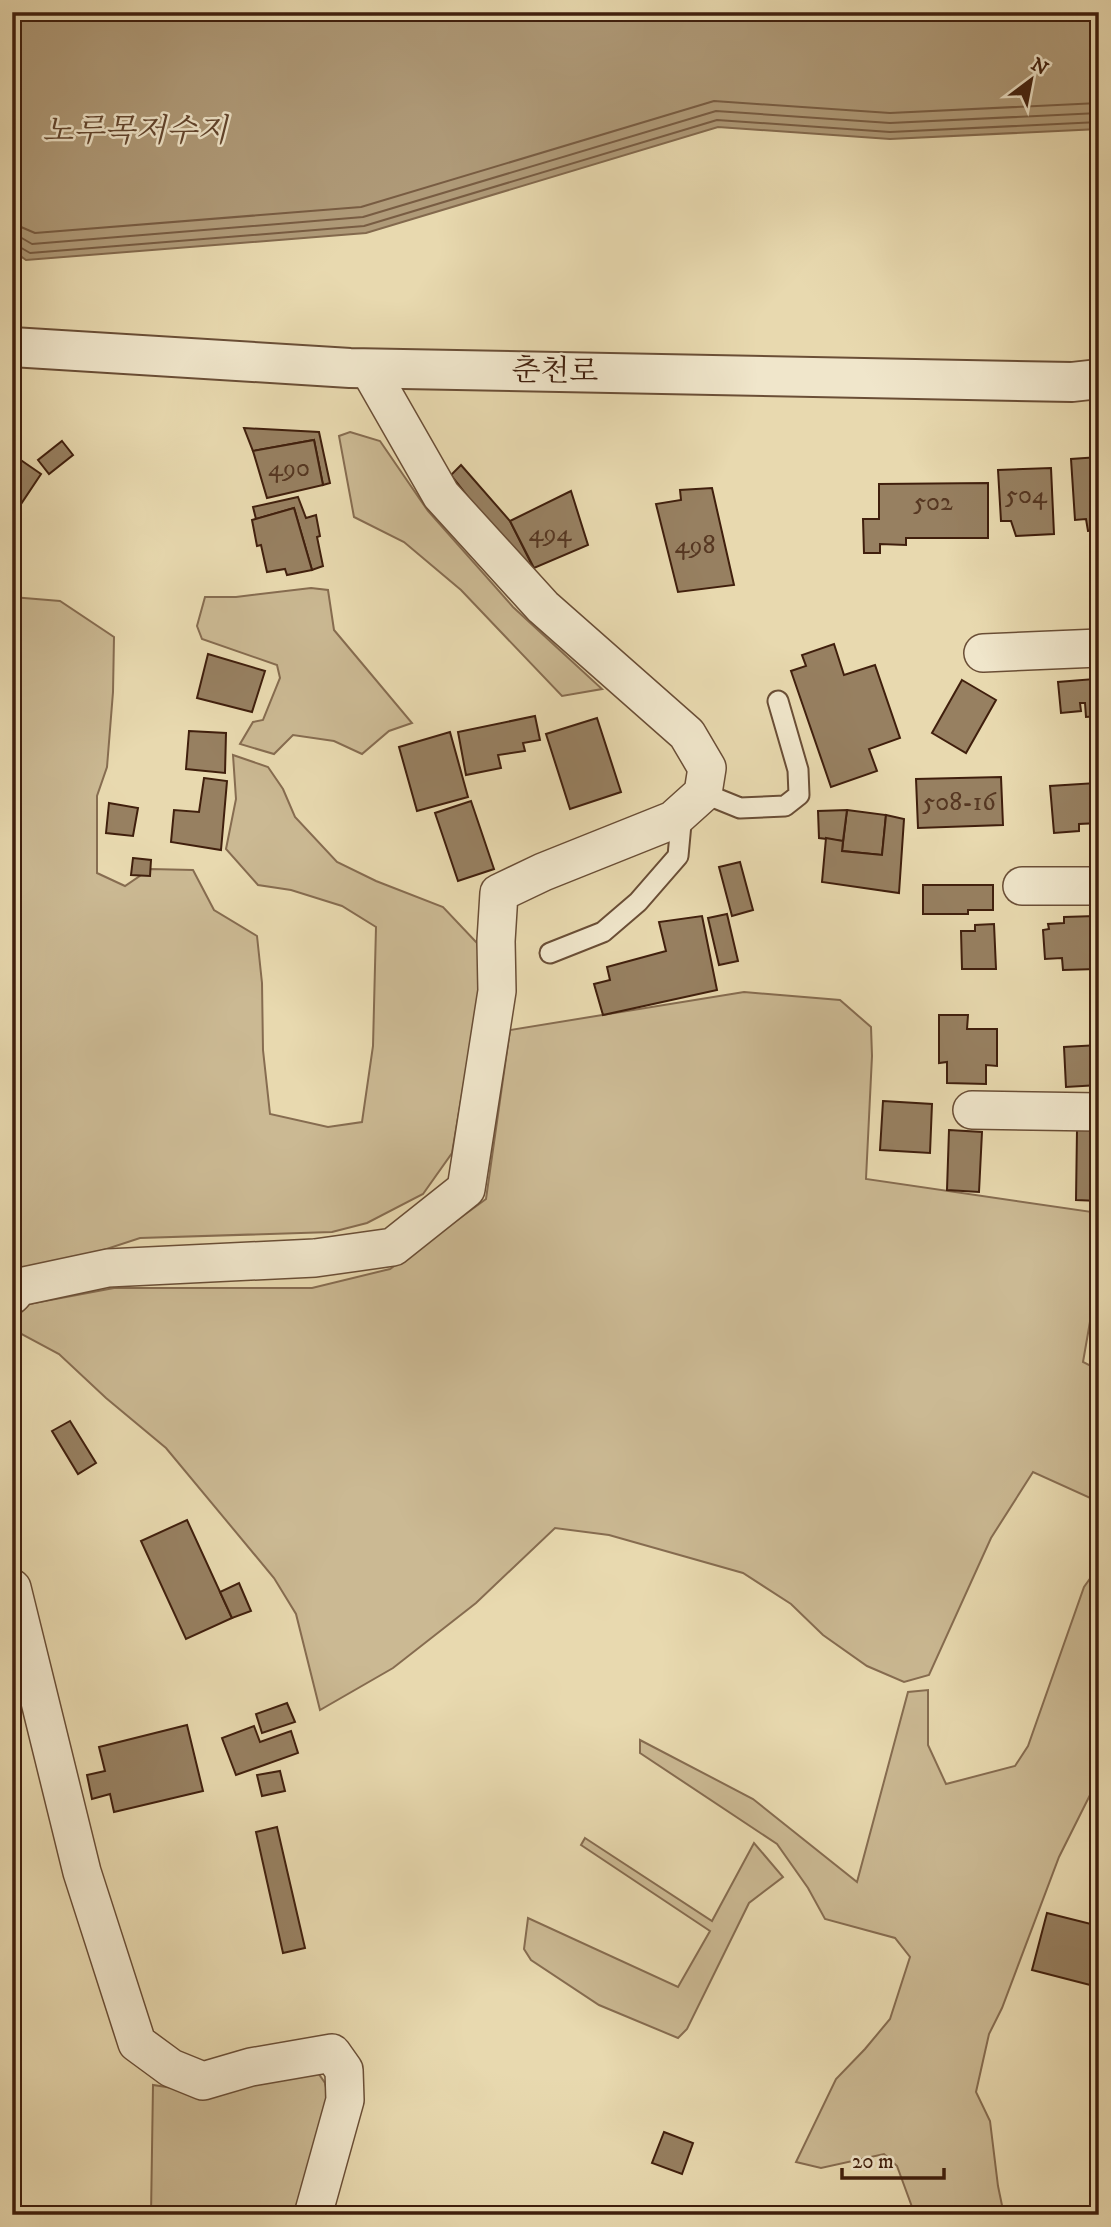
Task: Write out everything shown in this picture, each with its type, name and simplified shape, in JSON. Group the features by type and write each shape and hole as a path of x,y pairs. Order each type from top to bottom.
{"street":[{"name":"춘천로","path":"12,348 369,369 1072,383 1099,379"},
{"path":"12,1295 19,1287 108,1268 315,1258 393,1247 466,1189 497,991 499,894 543,872 673,820 692,802 706,768 687,734 543,607 441,495 369,369"},
{"path":"983,653 1099,648"},
{"path":"1022,886 1099,886"},
{"path":"972,1110 1099,1112"},
{"path":"12,1587 82,1872 137,2043 170,2068 203,2081 251,2067 332,2053 344,2070 345,2100 313,2215"}],"lane":[{"path":"550,953 603,932 638,902 678,856 692,802 740,808 785,806 799,795 798,770 778,701"}],"shaded area":[{"path":"350,432 380,441 428,511 513,607 602,689 562,696 461,590 404,542 354,517 339,436"},
{"path":"311,588 328,590 334,630 412,723 389,731 362,754 334,741 293,735 274,754 240,744 253,722 263,720 280,678 277,665 202,639 197,626 205,597 236,597"},
{"path":"12,597 60,601 114,637 107,767 97,796 97,873 125,886 150,869 193,870 214,910 257,936 262,983 263,1050 270,1114 328,1127 362,1122 373,1046 376,927 342,906 291,890 258,885 226,849 236,799 233,755 268,767 283,789 295,817 337,862 376,881 443,907 477,943 482,977 452,1153 423,1194 367,1223 332,1232 140,1238 12,1280"},
{"path":"744,992 840,1000 871,1027 866,1179 1099,1213 1099,1305 1091,1316 1083,1362 1099,1370 1099,1502 1033,1472 991,1538 929,1675 904,1682 867,1666 823,1635 791,1604 743,1573 609,1535 555,1528 476,1603 393,1668 320,1710 296,1614 274,1578 166,1448 59,1354 12,1329 12,1322 29,1304 114,1288 312,1288 390,1269 486,1199 510,1030"},
{"path":"1099,1566 1099,1777 1059,1857 1002,2008 989,2034 976,2092 990,2121 1004,2215 915,2215 897,2166 884,2154 821,2168 796,2162 836,2079 890,2019 910,1957 895,1938 825,1919 808,1888 777,1844 640,1753 640,1740 753,1799 857,1882 908,1692 928,1690 928,1745 946,1784 1015,1766 1028,1746 1084,1587"},
{"path":"585,1838 712,1921 754,1843 783,1877 749,1903 687,2029 678,2038 599,2005 531,1960 524,1949 528,1918 678,1987 710,1931 581,1845"},
{"path":"316,2070 325,2083 329,2101 298,2215 151,2215 153,2085 206,2093"}],"water":[{"name":"노루목저수지","path":"12,12 1099,12 1099,129 890,139 718,127 366,233 26,260 12,250"}],"building":[{"path":"244,428 319,432 330,483 323,485 314,440 253,451"},
{"path":"314,440 323,485 267,498 253,451"},
{"path":"62,441 73,455 49,474 38,460"},
{"path":"12,454 41,474 19,507 12,502"},
{"path":"1099,457 1099,530 1088,531 1086,519 1075,520 1071,459"},
{"path":"461,465 510,521 532,565 528,567 493,529 451,475"},
{"path":"1051,468 1054,534 1016,536 1011,521 1001,521 998,470"},
{"path":"988,483 988,538 906,538 906,545 880,544 880,553 864,553 863,519 879,519 879,484"},
{"path":"712,488 734,585 678,592 656,504 681,500 680,490"},
{"path":"571,491 588,545 534,568 510,521"},
{"path":"298,497 306,518 316,515 323,566 312,570 294,508 256,519 253,507"},
{"path":"294,508 312,570 287,575 285,569 267,572 261,545 257,546 252,520"},
{"path":"834,644 844,675 875,665 900,738 869,749 877,771 831,787 791,671 806,666 802,655"},
{"path":"208,654 265,671 252,712 197,698"},
{"path":"1094,679 1094,687 1099,687 1099,716 1086,717 1085,703 1080,703 1081,711 1061,713 1058,682"},
{"path":"962,680 996,700 966,753 932,733"},
{"path":"535,716 540,740 523,743 525,751 498,755 501,768 466,775 458,732"},
{"path":"597,718 621,792 570,809 546,734"},
{"path":"189,731 226,733 225,773 186,769"},
{"path":"450,732 468,797 417,811 399,747"},
{"path":"1001,777 1003,825 918,828 916,779"},
{"path":"204,778 227,781 221,850 171,842 174,810 199,812"},
{"path":"1096,783 1099,823 1079,824 1079,831 1054,833 1050,786"},
{"path":"471,801 494,869 458,881 435,813"},
{"path":"109,803 138,808 133,836 106,833"},
{"path":"847,810 886,815 882,855 842,851"},
{"path":"847,810 843,841 819,838 818,811"},
{"path":"886,815 904,819 899,893 822,882 826,838 843,841 842,851 882,855"},
{"path":"133,858 151,860 150,876 131,875"},
{"path":"740,862 753,910 732,916 719,867"},
{"path":"923,885 993,885 993,910 968,910 968,914 923,914"},
{"path":"727,914 738,961 719,965 708,918"},
{"path":"702,916 717,990 603,1015 594,984 610,980 607,967 666,951 659,922"},
{"path":"1095,916 1095,921 1099,921 1097,969 1063,970 1062,958 1045,959 1043,930 1049,929 1048,924 1064,923 1064,917"},
{"path":"994,924 996,969 962,969 961,931 975,931 975,925"},
{"path":"939,1015 968,1015 967,1029 997,1029 997,1066 986,1065 986,1084 947,1083 947,1062 939,1063"},
{"path":"1099,1045 1099,1085 1066,1087 1064,1047"},
{"path":"883,1101 932,1104 930,1153 880,1150"},
{"path":"949,1130 982,1132 979,1192 947,1190"},
{"path":"1077,1130 1099,1130 1099,1201 1076,1200"},
{"path":"70,1421 96,1463 78,1474 52,1431"},
{"path":"187,1520 232,1618 186,1639 141,1541"},
{"path":"239,1583 251,1611 232,1618 220,1592"},
{"path":"287,1703 295,1722 262,1733 256,1714"},
{"path":"187,1725 203,1791 114,1812 110,1794 92,1799 87,1775 105,1771 99,1747"},
{"path":"254,1726 260,1742 291,1731 298,1753 236,1775 222,1738"},
{"path":"280,1771 285,1791 262,1796 257,1775"},
{"path":"277,1827 305,1948 283,1953 256,1832"},
{"path":"1047,1913 1099,1926 1099,2001 1095,2000 1098,1987 1032,1970"},
{"path":"664,2132 693,2143 682,2174 652,2163"}]}
